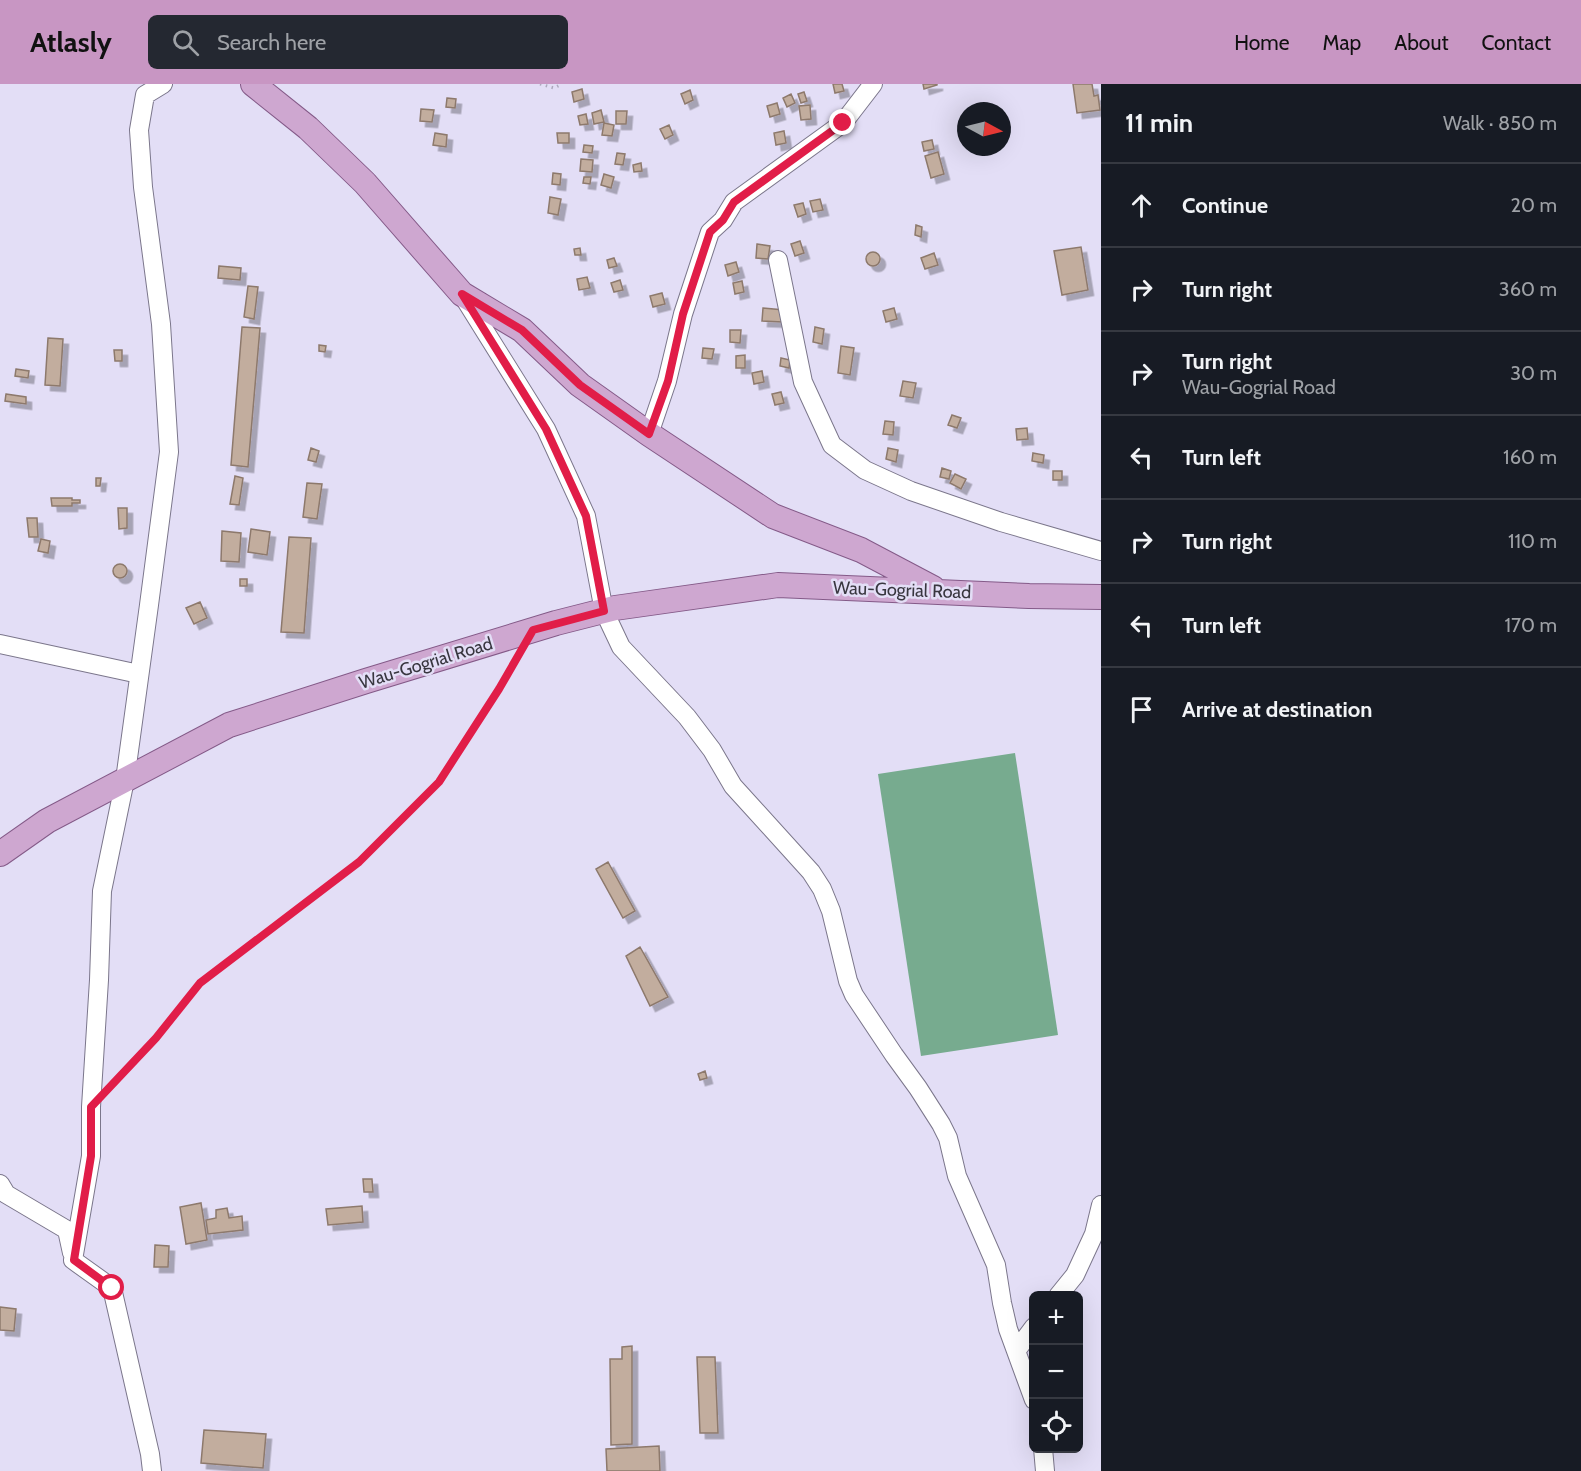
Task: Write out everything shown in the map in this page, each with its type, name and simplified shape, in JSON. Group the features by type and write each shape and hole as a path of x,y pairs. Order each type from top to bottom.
{"main road":[{"path":"253,84 308,128 365,183 462,294 522,330 580,385 773,516 861,550 940,592"},
{"name":"Wau-Gogrial Road","path":"0,854 47,821 229,725 533,630 615,608 778,585 1101,597"}],"street":[{"path":"74,1260 91,1156 91,1107 102,891 124,780 150,605 169,452 161,324 143,187 139,130 145,94 164,84"},
{"path":"649,434 668,381 683,314 710,232 723,220 734,202 843,123 873,84"},
{"path":"778,260 803,382 832,445 865,470 911,491 1001,522 1101,551"},
{"path":"462,294 546,429 586,516 604,611 621,647 687,717 712,750 733,786 811,872 822,889 831,911 848,981 854,995 918,1088 948,1138 957,1176 996,1265 1008,1329 1034,1399"},
{"path":"0,644 139,674"},
{"path":"0,1184 6,1194 67,1230 74,1260 112,1288 152,1471"},
{"path":"1062,1291 1075,1275 1094,1234 1101,1205"},
{"path":"1016,1351 1029,1334"},
{"path":"1043,1453 1045,1471"}],"path":[{"path":"540,84 554,88 560,85"},
{"path":"91,1107 156,1038 200,983 359,862 439,782 499,689 533,630"}],"green space":[{"path":"1015,753 1058,1035 921,1056 878,774"}],"building":[{"path":"833,84 842,84 844,91 835,93"},
{"path":"923,84 937,84 937,85 924,89"},
{"path":"1073,84 1092,84 1094,96 1098,95 1100,110 1077,113"},
{"path":"582,89 584,99 574,102 572,92"},
{"path":"690,90 693,100 685,104 681,94"},
{"path":"804,92 807,101 801,103 798,94"},
{"path":"791,94 795,103 787,107 783,98"},
{"path":"447,98 456,99 455,108 446,107"},
{"path":"777,103 780,114 770,117 767,106"},
{"path":"810,105 811,119 801,120 799,106"},
{"path":"421,109 434,110 432,122 420,121"},
{"path":"601,110 604,122 594,124 592,113"},
{"path":"616,111 627,111 626,124 616,124"},
{"path":"586,114 588,124 580,125 578,116"},
{"path":"604,123 614,125 612,136 602,135"},
{"path":"669,125 673,135 665,139 660,129"},
{"path":"784,131 786,143 776,145 774,133"},
{"path":"435,133 447,135 446,147 433,145"},
{"path":"557,133 569,133 569,143 558,143"},
{"path":"932,140 934,149 924,151 922,142"},
{"path":"584,145 593,146 592,153 583,152"},
{"path":"938,152 944,174 931,178 925,156"},
{"path":"617,153 625,154 623,165 615,164"},
{"path":"581,159 593,160 592,172 580,171"},
{"path":"641,163 642,171 634,172 633,165"},
{"path":"553,173 561,174 560,185 552,184"},
{"path":"604,174 614,177 611,188 601,185"},
{"path":"584,177 591,177 590,184 583,183"},
{"path":"550,197 561,199 558,215 548,213"},
{"path":"820,199 823,210 813,212 810,201"},
{"path":"803,203 806,214 798,217 794,205"},
{"path":"916,225 922,227 921,237 915,235"},
{"path":"800,241 804,253 795,256 791,244"},
{"path":"757,244 770,246 768,259 756,258"},
{"path":"1081,247 1088,290 1062,295 1054,251"},
{"path":"580,248 581,255 575,255 574,249"},
{"path":"870,252 876,252 880,259 876,266 870,266 866,262 866,256"},
{"path":"934,253 938,265 925,269 921,258"},
{"path":"614,258 617,266 609,268 607,260"},
{"path":"736,262 739,272 728,276 725,265"},
{"path":"219,266 241,268 240,280 218,278"},
{"path":"587,277 590,288 579,290 577,279"},
{"path":"620,280 623,290 614,292 611,283"},
{"path":"742,281 744,292 735,294 733,283"},
{"path":"248,286 258,287 254,319 244,317"},
{"path":"662,293 665,304 653,307 650,296"},
{"path":"763,308 784,310 783,322 762,321"},
{"path":"894,308 897,319 886,322 883,311"},
{"path":"242,327 260,328 248,467 231,465"},
{"path":"815,327 824,329 822,344 813,342"},
{"path":"730,330 741,330 740,343 730,342"},
{"path":"48,338 63,339 60,386 45,385"},
{"path":"319,345 326,346 325,352 319,351"},
{"path":"841,346 854,348 850,375 838,373"},
{"path":"703,348 714,349 712,359 702,358"},
{"path":"114,350 122,350 122,361 115,361"},
{"path":"745,355 745,368 736,368 736,356"},
{"path":"781,358 790,360 789,368 780,366"},
{"path":"16,369 29,371 28,378 15,376"},
{"path":"762,371 764,382 754,384 752,373"},
{"path":"903,381 916,383 913,398 900,396"},
{"path":"781,392 784,403 775,405 772,394"},
{"path":"6,394 26,397 26,404 5,401"},
{"path":"952,415 961,418 957,428 948,425"},
{"path":"885,421 894,422 893,435 883,434"},
{"path":"1027,428 1028,439 1017,440 1016,429"},
{"path":"311,448 319,451 316,462 308,460"},
{"path":"888,448 898,450 896,462 886,459"},
{"path":"1033,453 1044,455 1043,463 1032,461"},
{"path":"942,468 951,471 949,479 940,477"},
{"path":"1053,471 1062,471 1062,480 1053,480"},
{"path":"955,474 966,479 961,489 950,483"},
{"path":"235,476 243,478 239,505 230,504"},
{"path":"96,478 101,478 100,486 96,486"},
{"path":"307,483 322,484 317,519 303,517"},
{"path":"51,498 72,498 72,500 80,500 80,503 72,503 72,506 52,506"},
{"path":"118,508 127,508 127,528 119,529"},
{"path":"27,518 37,518 38,537 29,537"},
{"path":"251,529 270,532 267,555 248,552"},
{"path":"222,531 241,533 239,562 221,561"},
{"path":"289,537 311,538 304,633 281,632"},
{"path":"41,539 50,541 48,553 38,551"},
{"path":"120,564 125,566 127,571 125,576 120,578 115,576 113,571 115,566"},
{"path":"240,579 247,579 247,586 240,586"},
{"path":"200,602 207,618 194,624 186,608"},
{"path":"608,862 635,911 623,918 596,869"},
{"path":"640,947 668,997 650,1006 626,956"},
{"path":"705,1071 707,1078 700,1080 698,1074"},
{"path":"363,1179 372,1179 373,1192 364,1192"},
{"path":"201,1203 207,1240 186,1244 180,1207"},
{"path":"362,1206 363,1222 328,1225 326,1209"},
{"path":"227,1208 229,1218 242,1216 243,1230 208,1234 206,1220 216,1218 216,1210"},
{"path":"155,1245 169,1246 168,1267 154,1267"},
{"path":"0,1307 16,1309 14,1331 0,1330"},
{"path":"632,1346 632,1444 611,1445 610,1359 622,1359 622,1347"},
{"path":"697,1357 715,1357 718,1433 700,1433"},
{"path":"204,1430 266,1434 263,1468 201,1463"},
{"path":"659,1446 660,1471 607,1471 606,1449"}],"route":[{"path":"112,1288 74,1260 91,1156 91,1107 156,1038 200,983 359,862 439,782 499,689 533,630 604,611 586,516 546,429 462,294 522,330 580,385 649,434 668,381 683,314 710,232 723,220 734,202 843,123"}]}
